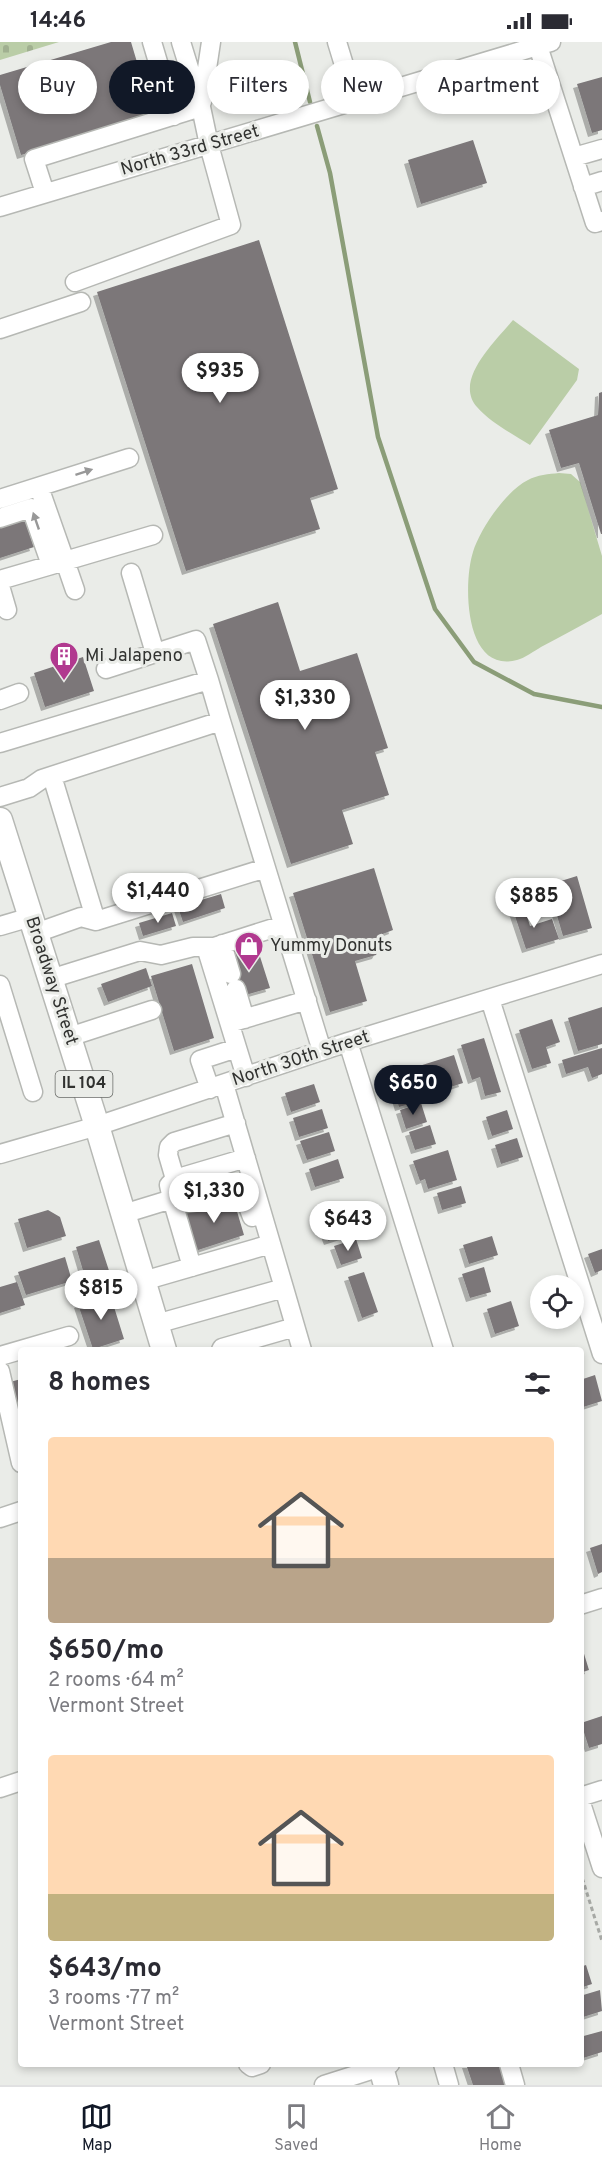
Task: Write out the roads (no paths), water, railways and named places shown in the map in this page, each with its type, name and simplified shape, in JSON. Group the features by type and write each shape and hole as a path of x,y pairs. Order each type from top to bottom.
{"main road":[{"name":"Broadway Street","path":"0,820 163,1347"}],"street":[{"path":"152,42 174,116"},
{"path":"75,282 231,225 201,107 181,42"},
{"path":"201,107 211,42"},
{"path":"337,42 342,60"},
{"path":"545,44 583,187 595,223 602,221"},
{"name":"North 33rd Street","path":"404,84 498,50 545,44"},
{"path":"45,193 34,159 201,107"},
{"name":"North 33rd Street","path":"0,207 321,111"},
{"path":"574,158 602,149"},
{"path":"583,187 602,181"},
{"path":"0,329 81,302"},
{"path":"0,499 129,458"},
{"path":"39,487 58,563"},
{"path":"0,518 31,508 58,563 75,590"},
{"path":"0,580 153,535"},
{"path":"131,573 155,653"},
{"path":"0,586 7,610"},
{"path":"106,669 196,640 322,1051"},
{"path":"0,743 209,680"},
{"path":"0,700 19,693"},
{"path":"0,797 29,788 42,779 221,721"},
{"path":"51,776 96,921"},
{"path":"0,926 33,925 81,917 96,921 266,868"},
{"path":"50,979 140,951 161,955 193,947 214,946 283,925"},
{"path":"214,946 233,982 237,1048 246,1077"},
{"path":"214,946 237,1021"},
{"name":"North 30th Street","path":"0,1154 217,1087 348,1042 602,964"},
{"path":"0,985 4,1013 33,1092"},
{"path":"490,999 602,1354"},
{"path":"237,1021 307,1000"},
{"path":"69,1037 152,1010"},
{"path":"348,1042 443,1347"},
{"path":"237,1048 200,1060 236,1123 301,1347"},
{"path":"175,1179 168,1155 169,1147 174,1142 236,1123"},
{"path":"192,1267 170,1185 175,1179 246,1158"},
{"path":"123,1214 172,1199 185,1203 204,1200 230,1191 239,1191 244,1196 252,1216 269,1235"},
{"path":"143,1281 192,1267 269,1235"},
{"path":"156,1324 284,1287"},
{"path":"225,1347 295,1326"},
{"path":"31,1347 69,1336"},
{"path":"0,1356 18,1351"},
{"path":"0,1371 18,1450"},
{"path":"0,1518 18,1512"},
{"path":"584,1604 602,1598"},
{"path":"0,1788 18,1782"},
{"path":"584,1797 602,1790"},
{"path":"584,1811 602,1868"},
{"path":"444,2067 449,2085"},
{"path":"510,2067 515,2085"},
{"path":"324,2085 384,2070"}],"waterway":[{"path":"295,42 310,102"},
{"path":"317,126 330,173 378,437 435,609 474,662 534,694 602,707"}],"place":[{"name":"Mi Jalapeno","path":"64,682"},
{"name":"Yummy Donuts","path":"249,972"}]}
